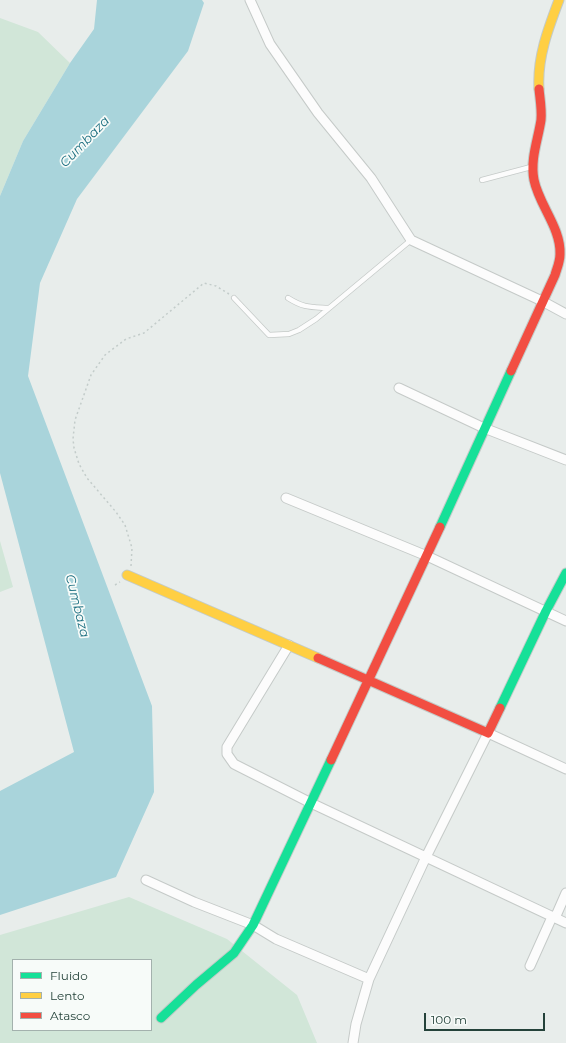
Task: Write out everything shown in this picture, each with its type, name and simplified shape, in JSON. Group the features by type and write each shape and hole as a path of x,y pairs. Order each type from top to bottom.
{"street":[{"path":"250,0 270,44 318,113 371,178 411,240 542,301 566,314"},
{"path":"160,1018 234,953 253,925 427,556 560,262 560,253 556,235 534,180 532,167 541,118 539,71 545,37 559,0"},
{"path":"398,388 484,428 566,460"},
{"path":"286,498 427,556 566,621"},
{"path":"353,1043 356,1024 369,979 426,857 566,573"},
{"path":"127,575 368,679 566,769"},
{"path":"288,645 227,747 227,754 234,764 311,803 566,923"},
{"path":"146,880 194,902 253,925 276,938 369,979"},
{"path":"530,966 566,893"}],"lane":[{"path":"482,180 532,167"},
{"path":"234,298 269,335 289,334 299,330 316,319 411,240"},
{"path":"288,298 299,305 328,308"}],"path":[{"path":"115,585 124,579 132,566 133,556 131,540 116,512 87,478 79,464 74,448 73,439 75,420 88,383 95,368 111,349 126,339 144,333 204,284 216,286 234,298"}],"green space":[{"path":"0,18 38,32 70,63 23,141 0,196"},
{"path":"0,541 13,587 0,592"},
{"path":"129,897 227,939 297,995 317,1043 0,1043 0,935"}],"water":[{"name":"Cumbaza","path":"97,0 202,0 204,3 188,51 77,199 40,283 28,376 152,706 154,792 116,877 0,915 0,791 74,752 0,473 0,196 23,141 70,63 94,29"}],"traffic: fast":[{"path":"440,527 511,371"},
{"path":"500,708 546,611 566,573"},
{"path":"161,1018 196,985 234,953 253,925 331,760"}],"traffic: slow":[{"path":"539,89 540,66 544,44 559,0"},
{"path":"127,575 318,658"}],"traffic: jam":[{"path":"511,371 555,275 560,257 559,244 554,226 540,198 534,180 533,165 541,120 539,89"},
{"path":"331,760 440,527"},
{"path":"318,658 488,733 500,708"}]}
